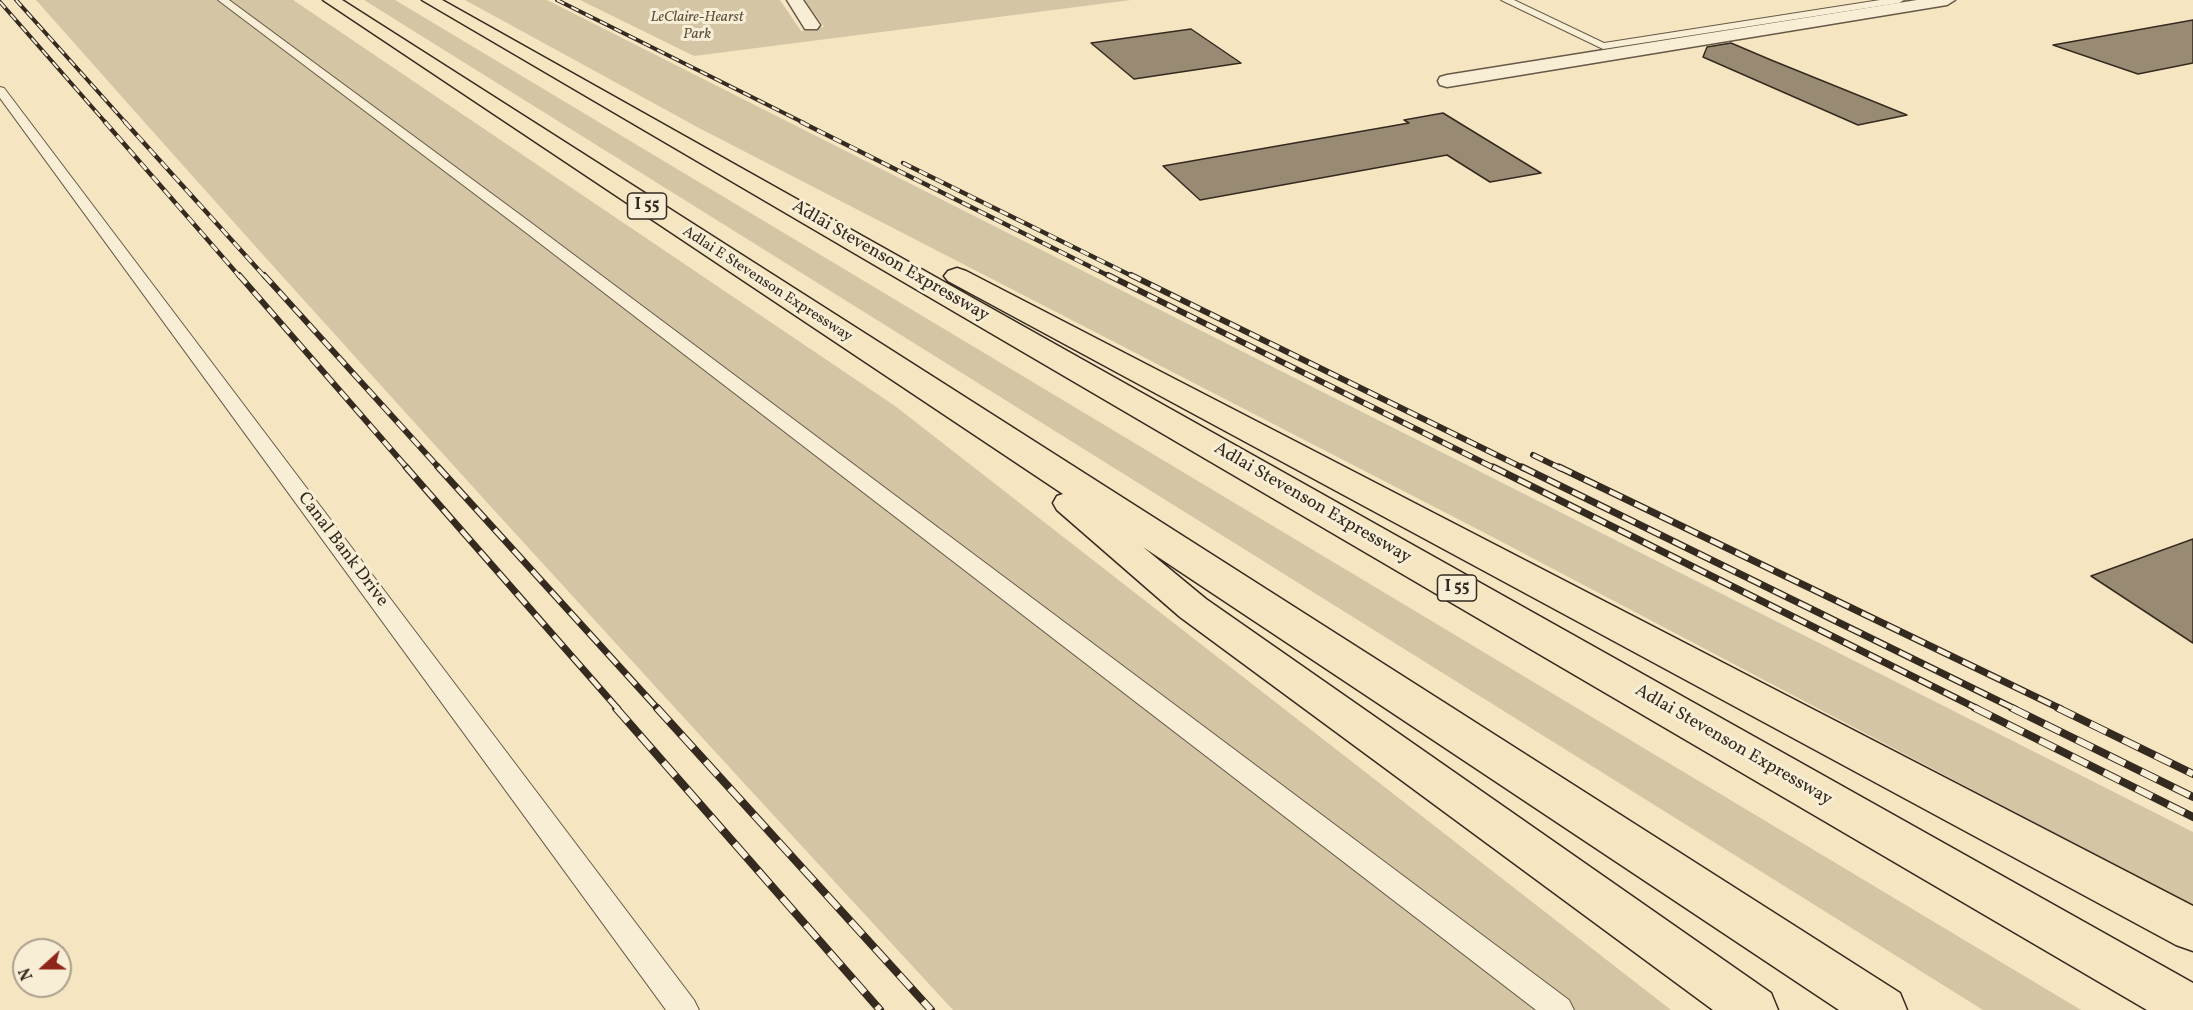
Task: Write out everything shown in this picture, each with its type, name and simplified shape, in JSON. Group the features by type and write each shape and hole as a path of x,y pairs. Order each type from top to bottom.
{"highway":[{"name":"Adlai E Stevenson Expressway","path":"331,0 962,413"},
{"name":"Adlai Stevenson Expressway","path":"430,0 2193,1010"},
{"path":"722,166 883,237 2193,930"},
{"path":"962,413 1193,608 1753,1010"},
{"name":"I 55","path":"962,413 1881,1010"}],"street":[{"path":"795,0 811,26"},
{"path":"1448,81 1947,0"}],"lane":[{"path":"224,0 525,225 1559,1010"},
{"path":"1506,0 1603,46 1899,0"},
{"name":"Canal Bank Drive","path":"0,90 684,1010"}],"green space":[{"path":"36,0 293,0 895,406 1671,1010 953,1010 377,381"},
{"path":"364,0 395,0 2081,1010 1983,1010"},
{"path":"465,0 547,0 2193,832 2193,906 1485,533 699,128"},
{"name":"LeClaire-Hearst Park","path":"580,0 780,0 801,31 824,27 805,0 1131,0 694,56"}],"building":[{"path":"2193,20 2193,63 2138,74 2053,45"},
{"path":"1191,29 1241,63 1134,79 1091,43"},
{"path":"1731,43 1907,115 1858,125 1703,57 1707,47"},
{"path":"1443,113 1541,173 1490,182 1447,155 1200,200 1163,166 1409,123 1404,120"},
{"path":"2193,539 2193,643 2091,576"}],"railway":[{"path":"16,0 126,123"},
{"path":"557,0 804,123"},
{"path":"0,2 106,123"},
{"path":"105,122 240,277"},
{"path":"125,122 265,277"},
{"path":"801,122 1111,277"},
{"path":"903,163 1134,277"},
{"path":"239,275 408,469"},
{"path":"264,275 440,469"},
{"path":"1108,275 1496,469"},
{"path":"1131,275 1525,469"},
{"path":"1533,455 1562,469"},
{"path":"406,467 618,709"},
{"path":"438,467 658,709"},
{"path":"1493,467 1978,709"},
{"path":"1522,467 2015,709"},
{"path":"1559,467 2061,709"},
{"path":"616,708 880,1010"},
{"path":"657,708 931,1010"},
{"path":"1975,708 2193,817"},
{"path":"2012,708 2193,797"},
{"path":"2058,708 2193,774"}]}
